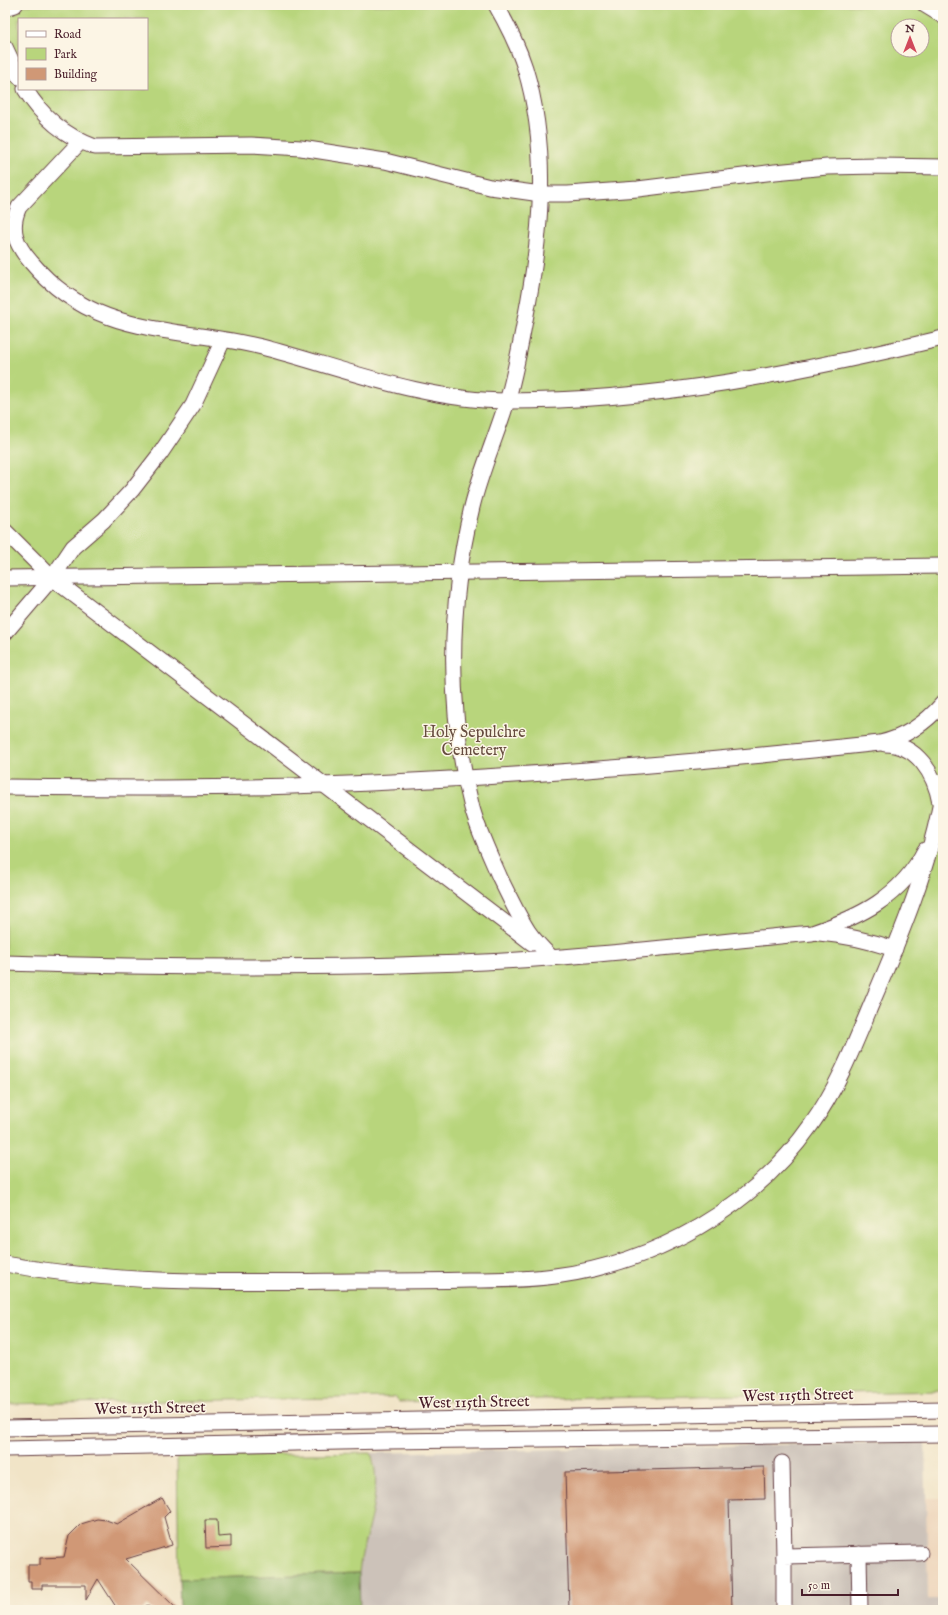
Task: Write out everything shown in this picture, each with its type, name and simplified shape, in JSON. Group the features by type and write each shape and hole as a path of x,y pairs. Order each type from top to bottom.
{"street":[{"path":"5,8 15,5"},
{"path":"496,5 519,52 531,90 538,133 541,194 534,272 515,374 472,506 458,572 454,615 454,680 460,750 472,810 481,835 511,900 529,932 551,957"},
{"path":"925,5 943,16"},
{"path":"5,47 18,75"},
{"path":"27,90 44,116 56,127 80,142 95,148 231,145 301,148 384,161 490,187 541,194 568,194 638,189 827,167 879,166 943,168"},
{"path":"80,142 19,207 14,218 10,236 38,271 68,298 100,314 136,324 257,346 419,390 478,400 507,401 564,399 680,388 805,368 943,338"},
{"path":"5,633 52,578 74,547 104,520 132,490 160,454 193,405 223,340"},
{"path":"5,531 52,578 551,957"},
{"path":"5,578 943,566"},
{"path":"5,787 132,788 323,785 578,772 752,757 880,743 897,739 910,732 943,703"},
{"path":"880,743 895,744 904,747 922,762 929,771 935,783 940,806"},
{"path":"5,1264 45,1272 113,1279 235,1282 523,1279 578,1273 631,1259 684,1235 733,1204 775,1167 811,1126 836,1085 895,949 918,889 936,827 943,791"},
{"path":"812,932 853,918 868,911 881,901 895,888 921,857 936,827"},
{"path":"5,963 228,968 484,962 812,932 842,935 895,949"},
{"name":"West 115th Street","path":"5,1428 943,1410"},
{"path":"5,1449 386,1441 943,1434"},
{"path":"782,1463 784,1610"},
{"path":"784,1556 920,1553"},
{"path":"859,1554 860,1610"}],"shaded area":[{"path":"925,1442 928,1599 943,1599 943,1610 360,1610 359,1573 361,1555 368,1526 375,1463 371,1453"},
{"path":"925,1498 943,1498 943,1599 928,1600"}],"green space":[{"name":"Holy Sepulchre Cemetery","path":"5,5 943,5 943,1391 399,1402 394,1397 5,1404"},
{"path":"371,1453 375,1468 376,1483 372,1513 361,1558 359,1573 179,1579 177,1456"},
{"path":"359,1573 360,1610 180,1610 179,1579"}],"building":[{"path":"764,1467 765,1499 729,1500 732,1610 569,1610 565,1472"},
{"path":"162,1498 170,1511 164,1517 172,1545 126,1559 178,1610 152,1610 147,1605 142,1610 118,1610 98,1579 86,1600 86,1585 42,1585 42,1589 31,1589 31,1581 28,1581 28,1565 40,1565 40,1558 64,1557 69,1536 81,1524 97,1519 106,1520 117,1524"},
{"path":"205,1520 217,1520 218,1537 231,1536 231,1547 206,1548"}]}
